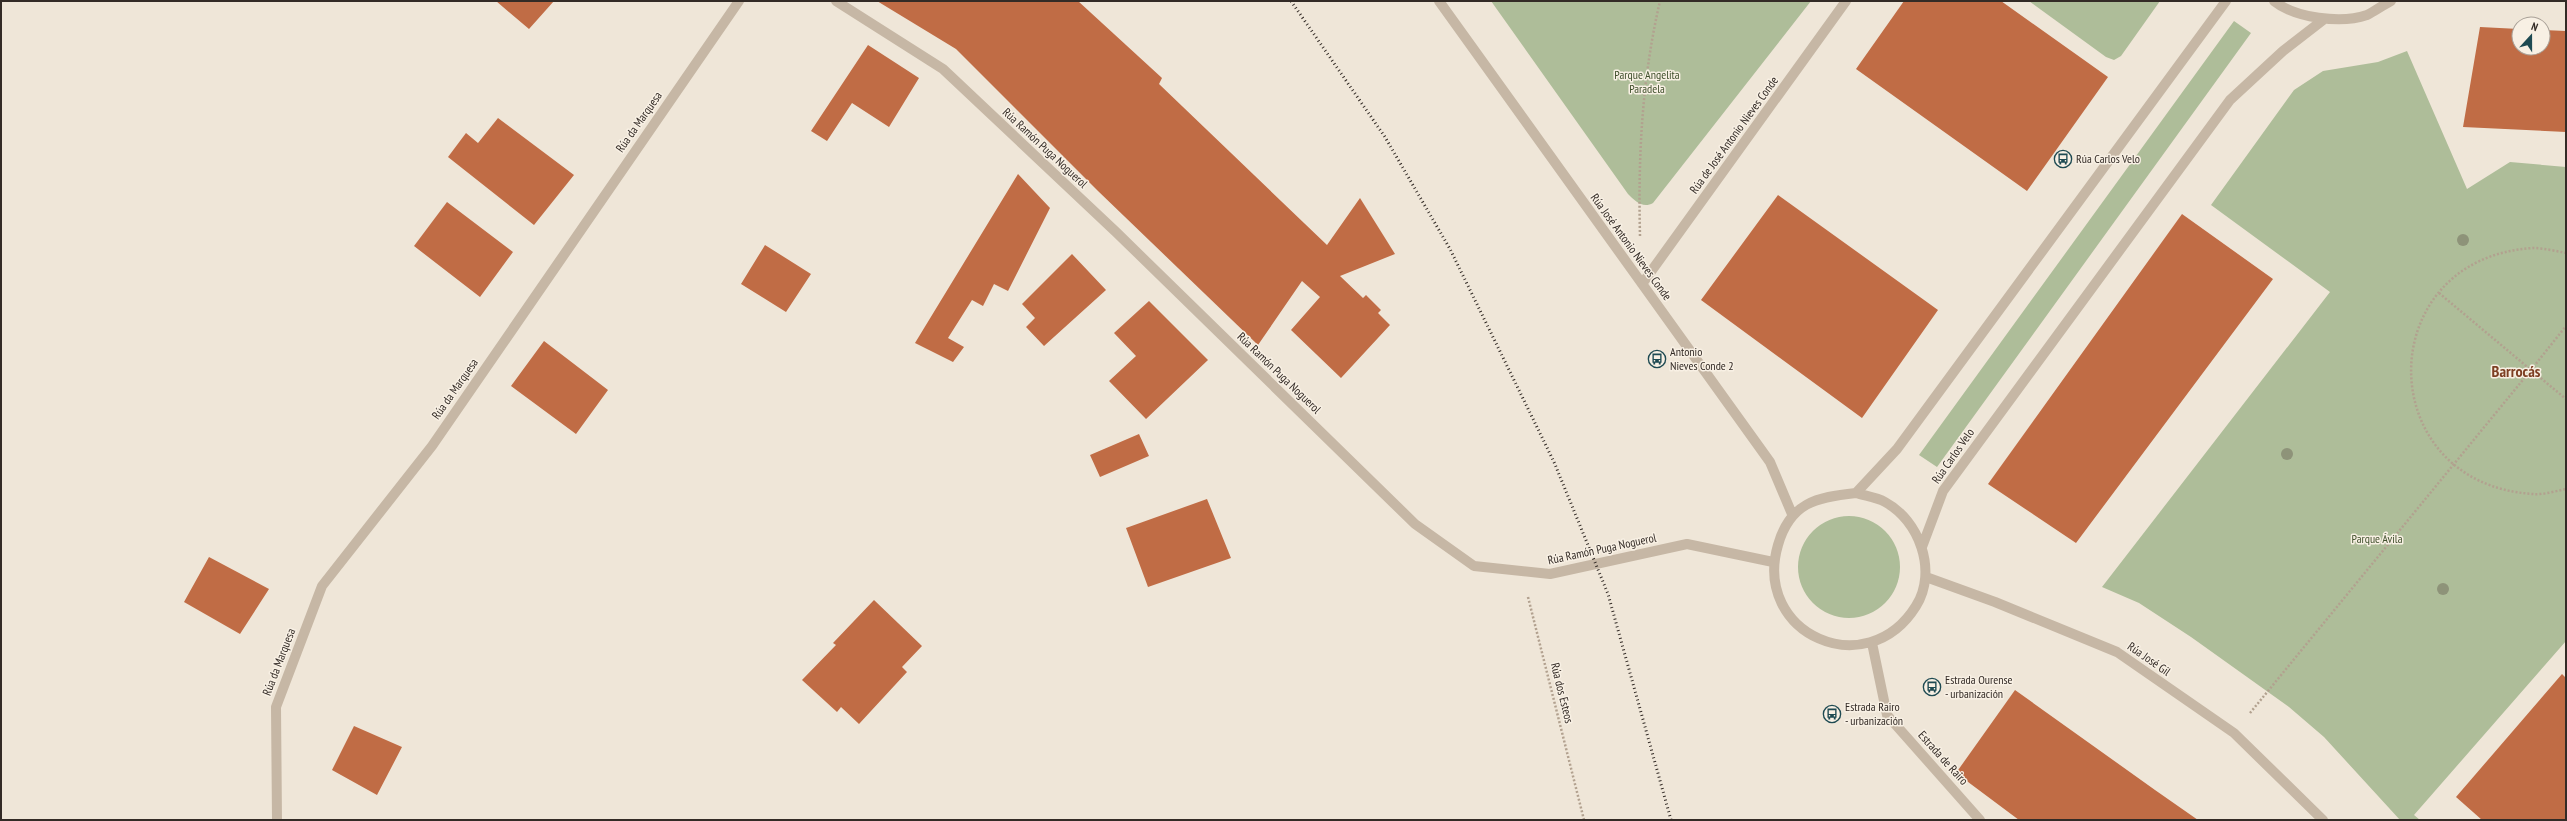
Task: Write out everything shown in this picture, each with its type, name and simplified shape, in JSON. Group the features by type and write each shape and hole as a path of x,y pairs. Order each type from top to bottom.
{"street":[{"name":"Rúa da Marquesa","path":"277,820 276,707 322,586 432,446 739,1"},
{"name":"Rúa Ramón Puga Noguerol","path":"836,1 943,69 1116,232 1415,524 1474,566 1550,574 1687,544 1772,562"},
{"name":"Rúa José Antonio Nieves Conde","path":"1439,1 1770,462 1792,514"},
{"name":"Rúa de José Antonio Nieves Conde","path":"1642,284 1846,1"},
{"path":"1856,493 1897,449 2226,1"},
{"path":"2274,1 2282,7 2323,20 2366,15 2391,1"},
{"name":"Rúa Carlos Velo","path":"1922,547 1943,491 2230,100 2283,51 2323,20"},
{"path":"1856,493 1884,502 1908,520 1922,547 1926,577 1917,605 1898,628 1872,643 1842,646 1813,637 1790,618 1776,592 1772,562 1781,534 1792,514 1810,502 1826,496 1856,493"},
{"name":"Rúa José Gil","path":"1926,577 1995,602 2117,652 2234,733 2323,820"},
{"name":"Estrada de Rairo","path":"1872,643 1887,715 1980,820"}],"path":[{"path":"1640,237 1639,183 1644,83 1660,1"},
{"path":"2566,253 2535,248 2500,252 2468,266 2439,292 2422,317 2411,351 2411,387 2420,421 2440,451 2452,464 2467,475 2499,490 2535,494 2566,489"},
{"path":"2439,292 2566,400"},
{"path":"2234,733 2566,326"},
{"name":"Rúa dos Esteos","path":"1522,571 1584,820"}],"green space":[{"name":"Parque Angelita Paradela","path":"1491,1 1811,1 1653,203 1643,205 1636,202 1628,194"},
{"path":"2029,1 2160,1 2121,56 2114,60 2106,57"},
{"path":"2234,21 2251,33 1937,467 1919,455"},
{"name":"Parque Ávila","path":"2407,51 2467,189 2510,162 2566,167 2566,641 2414,815 2420,820 2400,820 2324,737 2289,707 2191,637 2139,603 2102,587 2330,292 2211,205 2294,90 2323,71 2378,62"},
{"path":"1849,516 1869,520 1885,531 1896,547 1900,567 1896,587 1885,603 1869,614 1849,618 1829,614 1813,603 1802,587 1798,567 1802,547 1813,531 1829,520"}],"building":[{"path":"496,1 554,1 529,29"},
{"path":"877,1 1078,1 1162,78 1159,84 1327,245 1360,198 1395,254 1340,276 1363,298 1366,295 1381,310 1378,313 1390,325 1341,378 1291,330 1320,297 1302,281 1258,345 1098,191 956,49"},
{"path":"1904,1 2001,1 2108,77 2027,191 1856,69"},
{"path":"2480,27 2511,29 2511,56 2551,56 2551,30 2566,31 2566,132 2463,127"},
{"path":"868,45 919,78 889,127 852,103 827,141 811,131"},
{"path":"498,118 574,175 534,225 448,157 466,133 478,143"},
{"path":"1018,174 1050,208 1008,291 994,284 983,306 972,300 948,338 964,347 953,362 915,343"},
{"path":"1778,195 1938,310 1862,418 1701,300"},
{"path":"447,202 513,252 480,297 414,246"},
{"path":"2182,214 2273,279 2076,543 1988,484"},
{"path":"765,245 811,274 786,312 741,284"},
{"path":"1072,254 1106,290 1044,346 1026,327 1035,318 1022,304"},
{"path":"1149,301 1208,360 1146,419 1109,381 1136,356 1114,333"},
{"path":"544,341 608,390 576,434 511,386"},
{"path":"1139,434 1149,456 1100,477 1090,455"},
{"path":"1207,499 1231,558 1148,587 1126,528"},
{"path":"209,557 269,589 240,634 184,602"},
{"path":"874,600 922,646 902,667 907,672 859,724 841,707 837,712 802,680 836,645 833,643"},
{"path":"2562,674 2566,678 2566,820 2482,820 2456,797"},
{"path":"2015,690 2198,820 2019,820 1956,773"},
{"path":"354,726 402,747 377,795 332,770"}],"railway":[{"path":"1291,1 1385,137 1450,249 1554,462 1608,594 1671,820"}],"place":[{"name":"Rúa Carlos Velo","path":"2063,159"},
{"name":"Antonio Nieves Conde 2","path":"1657,359"},
{"name":"Estrada Ourense - urbanización","path":"1932,687"},
{"name":"Estrada Rairo - urbanización","path":"1832,714"}],"district":[{"name":"Barrocás","path":"2516,371"}]}
